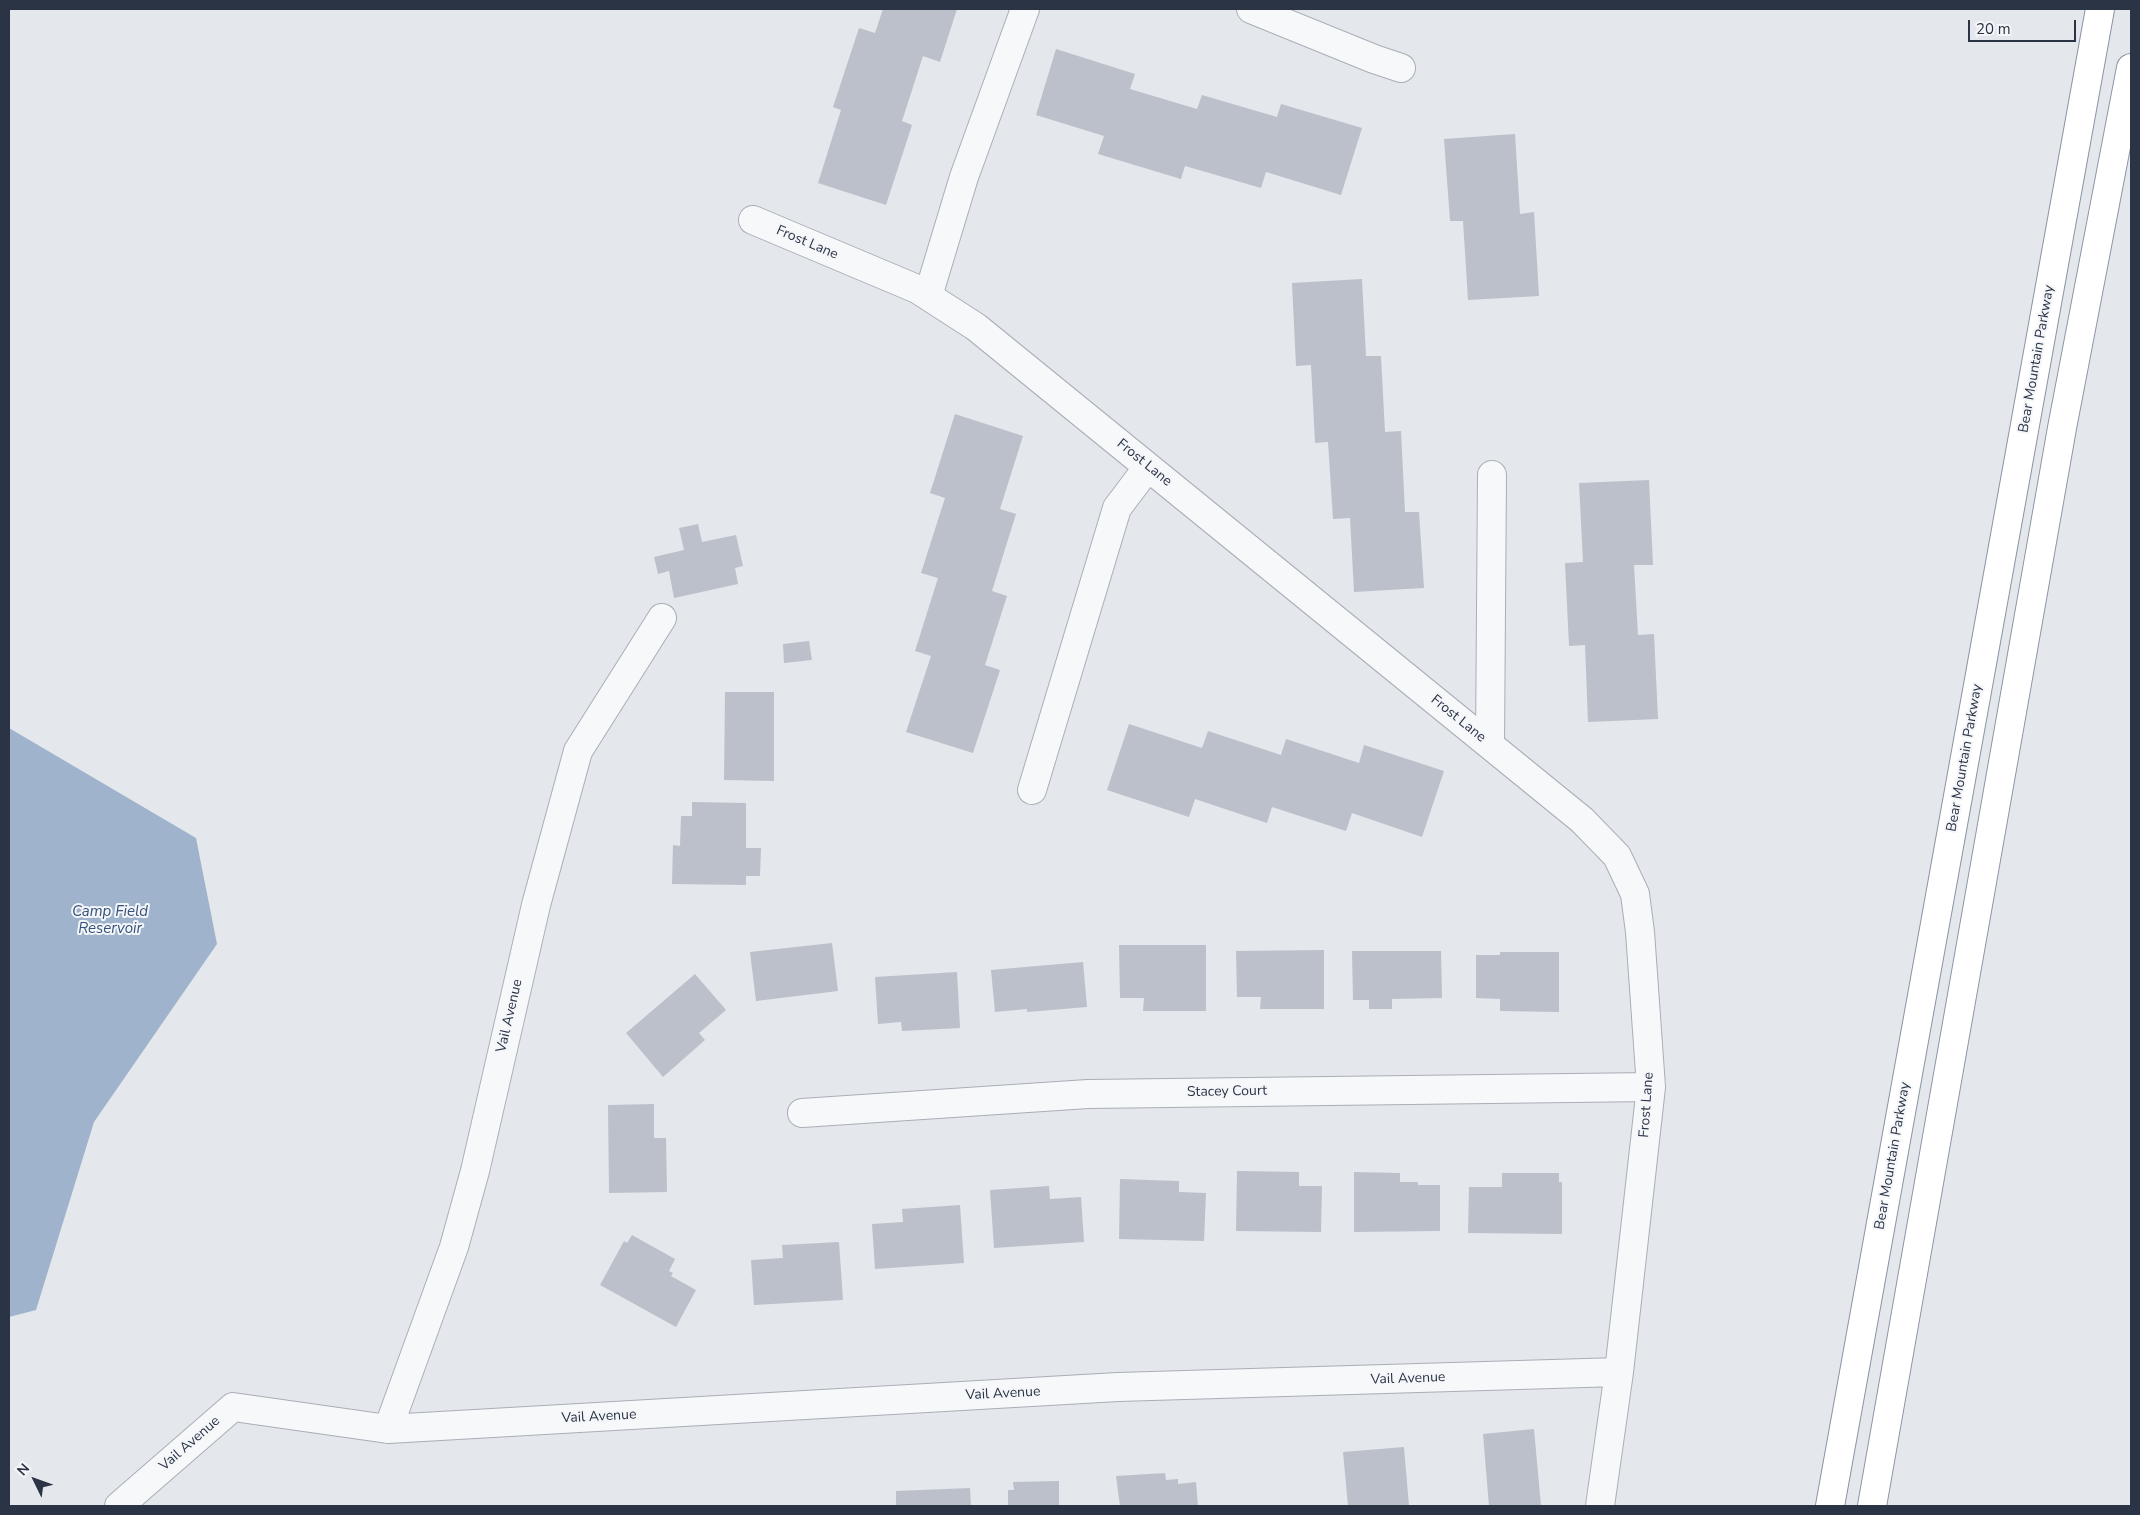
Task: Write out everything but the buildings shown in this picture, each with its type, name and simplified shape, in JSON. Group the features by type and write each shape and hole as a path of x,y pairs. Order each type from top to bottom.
{"highway":[{"name":"Bear Mountain Parkway","path":"1830,1506 2100,9"},
{"path":"1872,1506 2060,437 2131,68"}],"street":[{"path":"928,296 964,177 1025,9"},
{"path":"1251,9 1374,59 1401,68"},
{"name":"Frost Lane","path":"753,220 917,289 976,327 1582,820 1617,856 1636,894 1651,1087 1619,1372 1600,1506"},
{"path":"1032,790 1117,508 1148,467"},
{"path":"1490,745 1492,475"},
{"name":"Vail Avenue","path":"388,1429 454,1247 475,1171 536,906 578,751 662,618"},
{"name":"Stacey Court","path":"802,1112 1088,1094 1651,1087"},
{"name":"Vail Avenue","path":"119,1506 233,1407 388,1429 1118,1388 1619,1372"}],"water":[{"name":"Camp Field Reservoir","path":"9,728 196,838 217,944 94,1122 36,1310 9,1317"}]}
